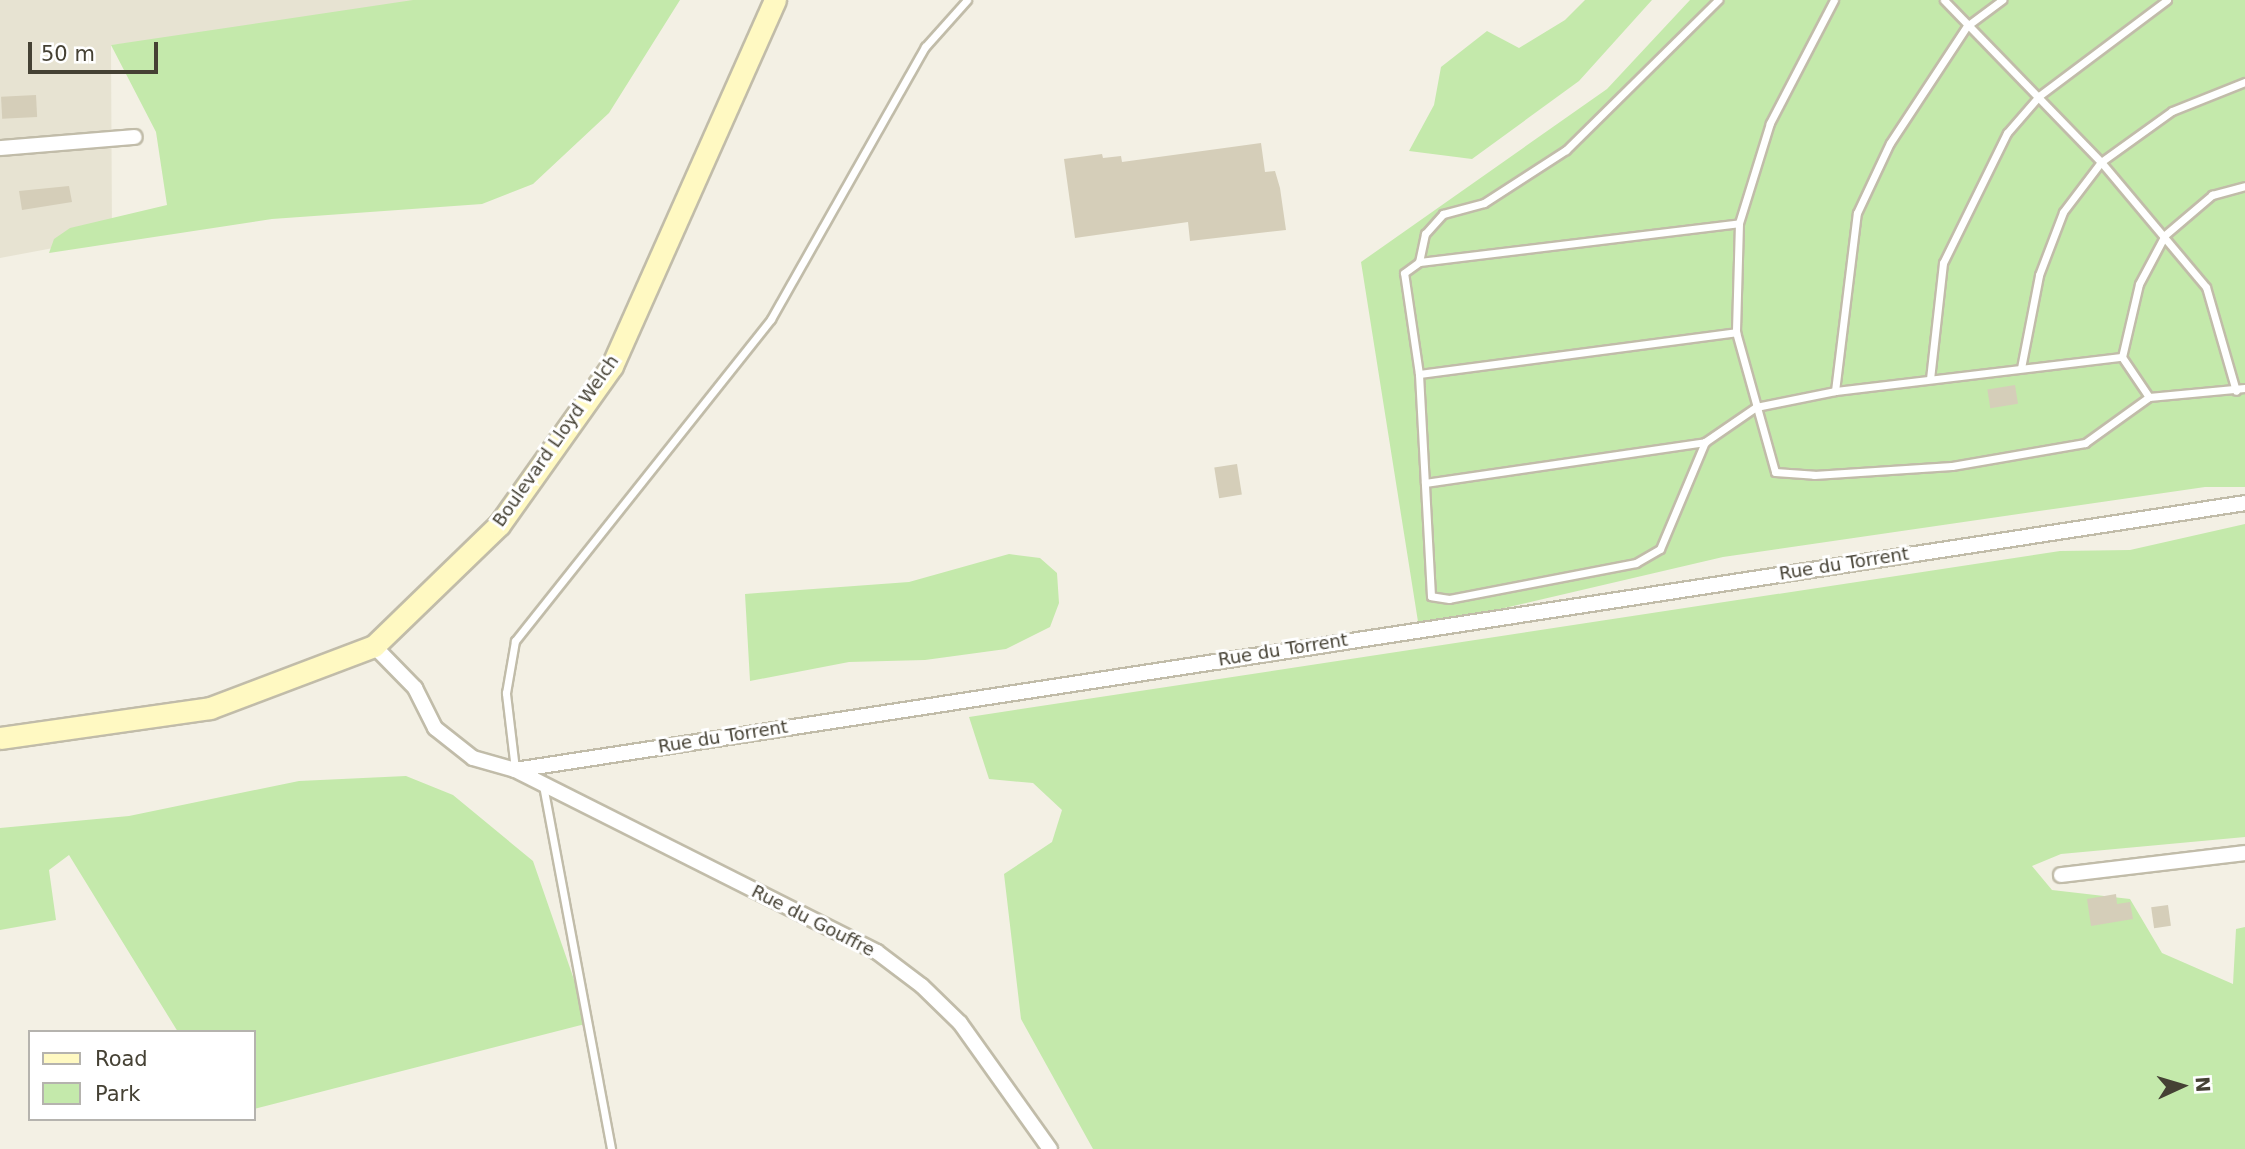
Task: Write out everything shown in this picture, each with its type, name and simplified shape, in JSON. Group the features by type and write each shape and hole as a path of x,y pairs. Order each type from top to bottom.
{"main road":[{"name":"Boulevard Lloyd Welch","path":"0,738 210,708 374,646 499,525 612,366 775,0"}],"street":[{"path":"0,148 135,137"},
{"name":"Rue du Torrent","path":"374,646 415,688 435,728 472,758 515,770 2245,503"},
{"name":"Rue du Gouffre","path":"515,770 877,952 922,986 960,1023 1050,1149"},
{"path":"2062,875 2245,853"}],"lane":[{"path":"515,770 506,693 515,641 771,319 925,47 967,0"},
{"path":"1419,262 1425,234 1443,214 1484,203 1566,150 1718,0"},
{"path":"1834,0 1770,123 1740,223 1736,332 1775,472 1814,475 1952,466 2085,443 2149,397 2236,391 2245,388"},
{"path":"1944,0 2101,162 2207,287 2236,391"},
{"path":"1835,391 1857,213 1890,143 1967,26 2002,0"},
{"path":"1930,379 1943,263 2007,133 2039,96 2167,0"},
{"path":"2021,368 2039,275 2063,212 2101,162 2172,111 2245,82"},
{"path":"2149,397 2122,357 2139,284 2165,235 2212,195 2245,186"},
{"path":"1705,442 1660,549 1636,563 1448,599 1431,596 1419,374 1405,272 1419,262 1740,223"},
{"path":"1419,374 1736,332"},
{"path":"1425,483 1705,442 1756,407 1835,391 2122,357"},
{"path":"543,784 611,1149"}],"shaded area":[{"path":"0,0 521,0 111,45 112,237 0,258"}],"green space":[{"path":"413,0 680,0 609,113 533,184 482,204 272,219 49,253 54,239 70,228 167,205 156,132 111,45"},
{"path":"1585,0 1652,0 1579,81 1472,159 1409,151 1434,105 1441,67 1487,31 1519,48 1565,20"},
{"path":"1690,0 2245,0 2245,487 2205,487 1723,557 1419,628 1361,262 1607,89"},
{"path":"2245,524 2245,837 2061,854 2032,866 2052,890 2130,899 2162,953 2233,984 2236,929 2245,927 2245,1149 1093,1149 1021,1019 1004,874 1052,842 1062,810 1033,783 989,779 969,717 2060,551 2130,550"},
{"path":"1009,554 1040,558 1057,573 1059,603 1050,627 1006,649 925,660 849,662 750,681 745,594 909,582"},
{"path":"406,776 453,795 533,861 589,1023 256,1108 256,1030 177,1030 69,855 49,870 56,920 0,930 0,828 129,816 299,781"}],"building":[{"path":"36,95 37,117 2,119 1,97"},
{"path":"1261,143 1265,172 1275,171 1280,188 1286,230 1190,241 1188,222 1075,238 1064,159 1102,154 1103,158 1121,156 1122,162"},
{"path":"69,186 72,202 22,210 19,191"},
{"path":"2015,385 2018,404 1990,408 1987,389"},
{"path":"1237,464 1242,495 1219,498 1214,468"},
{"path":"2116,894 2117,904 2130,902 2133,919 2091,926 2087,899"},
{"path":"2168,905 2171,926 2154,928 2151,907"}]}
